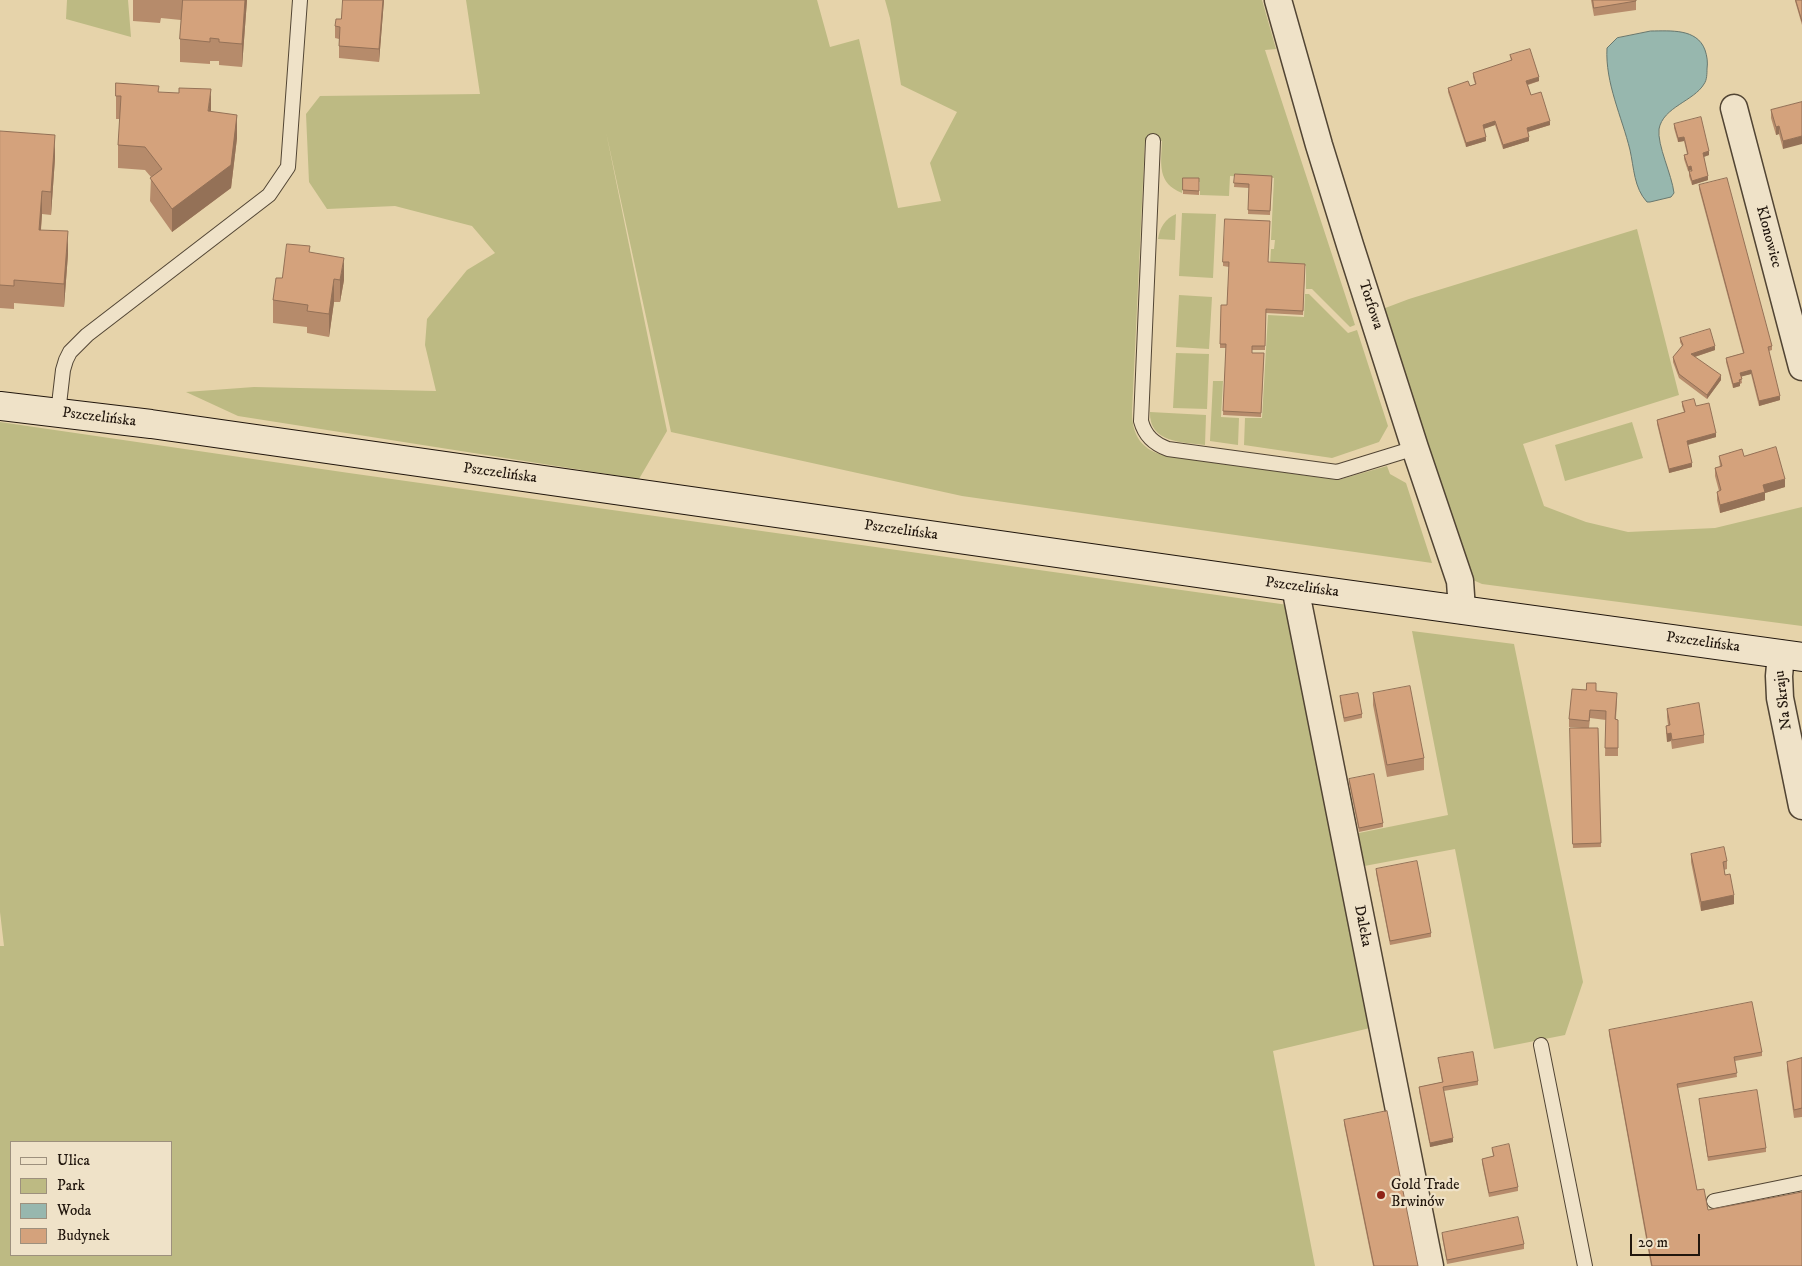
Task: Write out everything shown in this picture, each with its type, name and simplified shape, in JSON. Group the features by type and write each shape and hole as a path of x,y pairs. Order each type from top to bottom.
{"main road":[{"name":"Pszczelińska","path":"0,406 151,424 1295,587 1792,655"}],"street":[{"name":"Torfowa","path":"1278,0 1319,145 1415,448 1460,581 1462,610"},
{"name":"Klonowiec","path":"1734,108 1802,367"},
{"name":"Daleka","path":"1295,587 1430,1266"},
{"name":"Na Skraju","path":"1792,655 1779,676 1780,698 1802,806"}],"lane":[{"path":"58,413 63,370 70,352 87,335 270,195 288,167 300,0"},
{"path":"1153,141 1141,421 1147,435 1160,446 1168,449 1337,472 1415,448"},
{"path":"1541,1045 1586,1266"},
{"path":"1714,1201 1802,1183"}],"green space":[{"path":"67,0 128,0 131,37 66,19"},
{"path":"466,0 817,0 830,47 859,39 898,208 941,201 930,163 957,112 901,85 890,18 885,0 1262,0 1276,49 1265,50 1355,325 1350,327 1312,289 1306,289 1306,266 1270,265 1271,249 1274,249 1275,240 1271,240 1274,178 1230,176 1229,196 1200,195 1200,182 1183,182 1182,193 1168,184 1164,178 1161,165 1162,141 1145,140 1132,412 1135,430 1142,443 1148,448 1172,457 1338,480 1387,466 1390,474 1406,483 1432,563 962,496 671,432 606,132 667,431 639,479 238,416 186,392 254,387 436,391 425,345 427,319 467,270 495,253 472,226 395,206 327,209 309,182 306,114 320,96 480,94"},
{"path":"1182,213 1216,214 1213,278 1179,276"},
{"path":"1176,214 1175,240 1158,239 1164,224"},
{"path":"1637,229 1679,395 1523,444 1544,506 1586,522 1628,532 1715,528 1802,507 1802,626 1482,584 1473,580 1380,310 1409,299"},
{"path":"1305,294 1309,294 1348,333 1357,330 1388,426 1379,442 1332,458 1244,445 1245,418 1262,418 1268,315 1304,317"},
{"path":"1179,295 1212,297 1209,349 1176,347"},
{"path":"1176,353 1209,354 1207,409 1173,408"},
{"path":"1213,381 1223,381 1221,417 1239,418 1238,445 1210,441"},
{"path":"1150,412 1206,415 1205,445 1168,439 1161,435 1155,430 1151,422"},
{"path":"0,422 1288,605 1370,1028 1273,1051 1315,1266 0,1266 0,946 4,946 0,912"},
{"path":"1632,422 1643,458 1565,481 1555,445"},
{"path":"1412,631 1514,644 1583,982 1565,1035 1494,1049 1455,849 1359,867 1354,834 1448,815"}],"water":[{"path":"1651,31 1682,32 1696,38 1705,50 1707,76 1706,81 1699,90 1666,115 1662,121 1659,129 1660,143 1674,193 1671,197 1647,202 1637,184 1630,150 1611,87 1607,48 1617,38"}],"building":[{"path":"183,0 245,0 242,44 219,42 219,39 210,38 210,42 180,39"},
{"path":"343,0 383,0 379,49 339,46 340,27 335,26 336,19 341,19"},
{"path":"1593,0 1636,0 1636,1 1594,8"},
{"path":"1796,0 1802,0 1802,21"},
{"path":"1530,49 1539,77 1526,81 1531,95 1541,92 1550,121 1527,128 1529,137 1503,145 1495,121 1483,125 1486,137 1466,143 1448,88 1468,81 1470,86 1476,84 1473,73 1512,60 1510,55"},
{"path":"116,83 159,86 158,92 179,93 179,88 211,89 208,111 237,115 231,165 172,209 150,178 162,169 145,147 118,145 121,96 116,96"},
{"path":"1802,102 1802,136 1783,141 1779,126 1776,127 1771,110"},
{"path":"1701,117 1709,151 1703,153 1708,176 1692,181 1689,171 1692,171 1691,166 1688,167 1684,155 1688,154 1684,137 1678,138 1674,124"},
{"path":"0,131 55,135 51,192 42,191 39,230 68,231 64,284 14,280 14,286 0,285"},
{"path":"1235,174 1272,176 1270,211 1248,210 1249,184 1234,183"},
{"path":"1183,178 1199,178 1199,191 1183,190"},
{"path":"1727,178 1772,346 1768,347 1780,396 1759,401 1751,370 1740,373 1742,379 1739,380 1740,382 1733,384 1726,358 1744,353 1699,185"},
{"path":"1225,219 1270,221 1268,262 1305,264 1303,311 1266,309 1265,346 1252,346 1252,353 1264,353 1261,413 1223,411 1226,344 1220,344 1221,305 1227,305 1229,262 1223,262"},
{"path":"287,244 310,246 309,252 344,258 340,280 334,279 329,314 307,311 308,305 273,300 276,278 282,278"},
{"path":"1710,329 1715,346 1691,354 1721,375 1707,395 1679,374 1673,357 1683,345 1680,338"},
{"path":"1694,399 1696,406 1709,403 1716,433 1687,441 1692,463 1669,469 1657,420 1685,412 1682,402"},
{"path":"1776,447 1785,479 1763,485 1765,492 1720,505 1717,492 1721,490 1715,468 1722,466 1719,456 1742,449 1744,456"},
{"path":"1587,683 1596,683 1596,691 1617,693 1615,719 1618,720 1618,748 1605,748 1606,711 1590,710 1589,721 1569,719 1572,689 1586,690"},
{"path":"1410,686 1424,758 1387,765 1373,693"},
{"path":"1358,693 1362,714 1344,718 1340,696"},
{"path":"1699,703 1704,735 1672,740 1671,733 1667,734 1666,726 1670,725 1667,709"},
{"path":"1570,728 1598,728 1601,843 1573,844"},
{"path":"1374,774 1383,823 1359,828 1349,779"},
{"path":"1724,847 1727,861 1723,862 1725,875 1730,874 1734,895 1701,902 1691,854"},
{"path":"1417,861 1431,933 1390,941 1376,869"},
{"path":"1752,1002 1762,1052 1734,1057 1737,1073 1677,1084 1697,1190 1704,1189 1708,1210 1802,1192 1802,1266 1652,1266 1609,1030"},
{"path":"1473,1052 1478,1081 1443,1087 1453,1138 1430,1143 1419,1087 1443,1082 1438,1058"},
{"path":"1802,1058 1802,1108 1794,1110 1787,1062"},
{"path":"1757,1090 1766,1148 1708,1157 1699,1099"},
{"name":"Gold Trade Brwinów","path":"1387,1111 1418,1266 1374,1266 1344,1120"},
{"path":"1509,1144 1518,1187 1489,1193 1482,1159 1494,1156 1492,1148"},
{"path":"1518,1217 1524,1244 1447,1260 1442,1233"}],"place":[{"name":"Gold Trade Brwinów","path":"1381,1195"}]}
